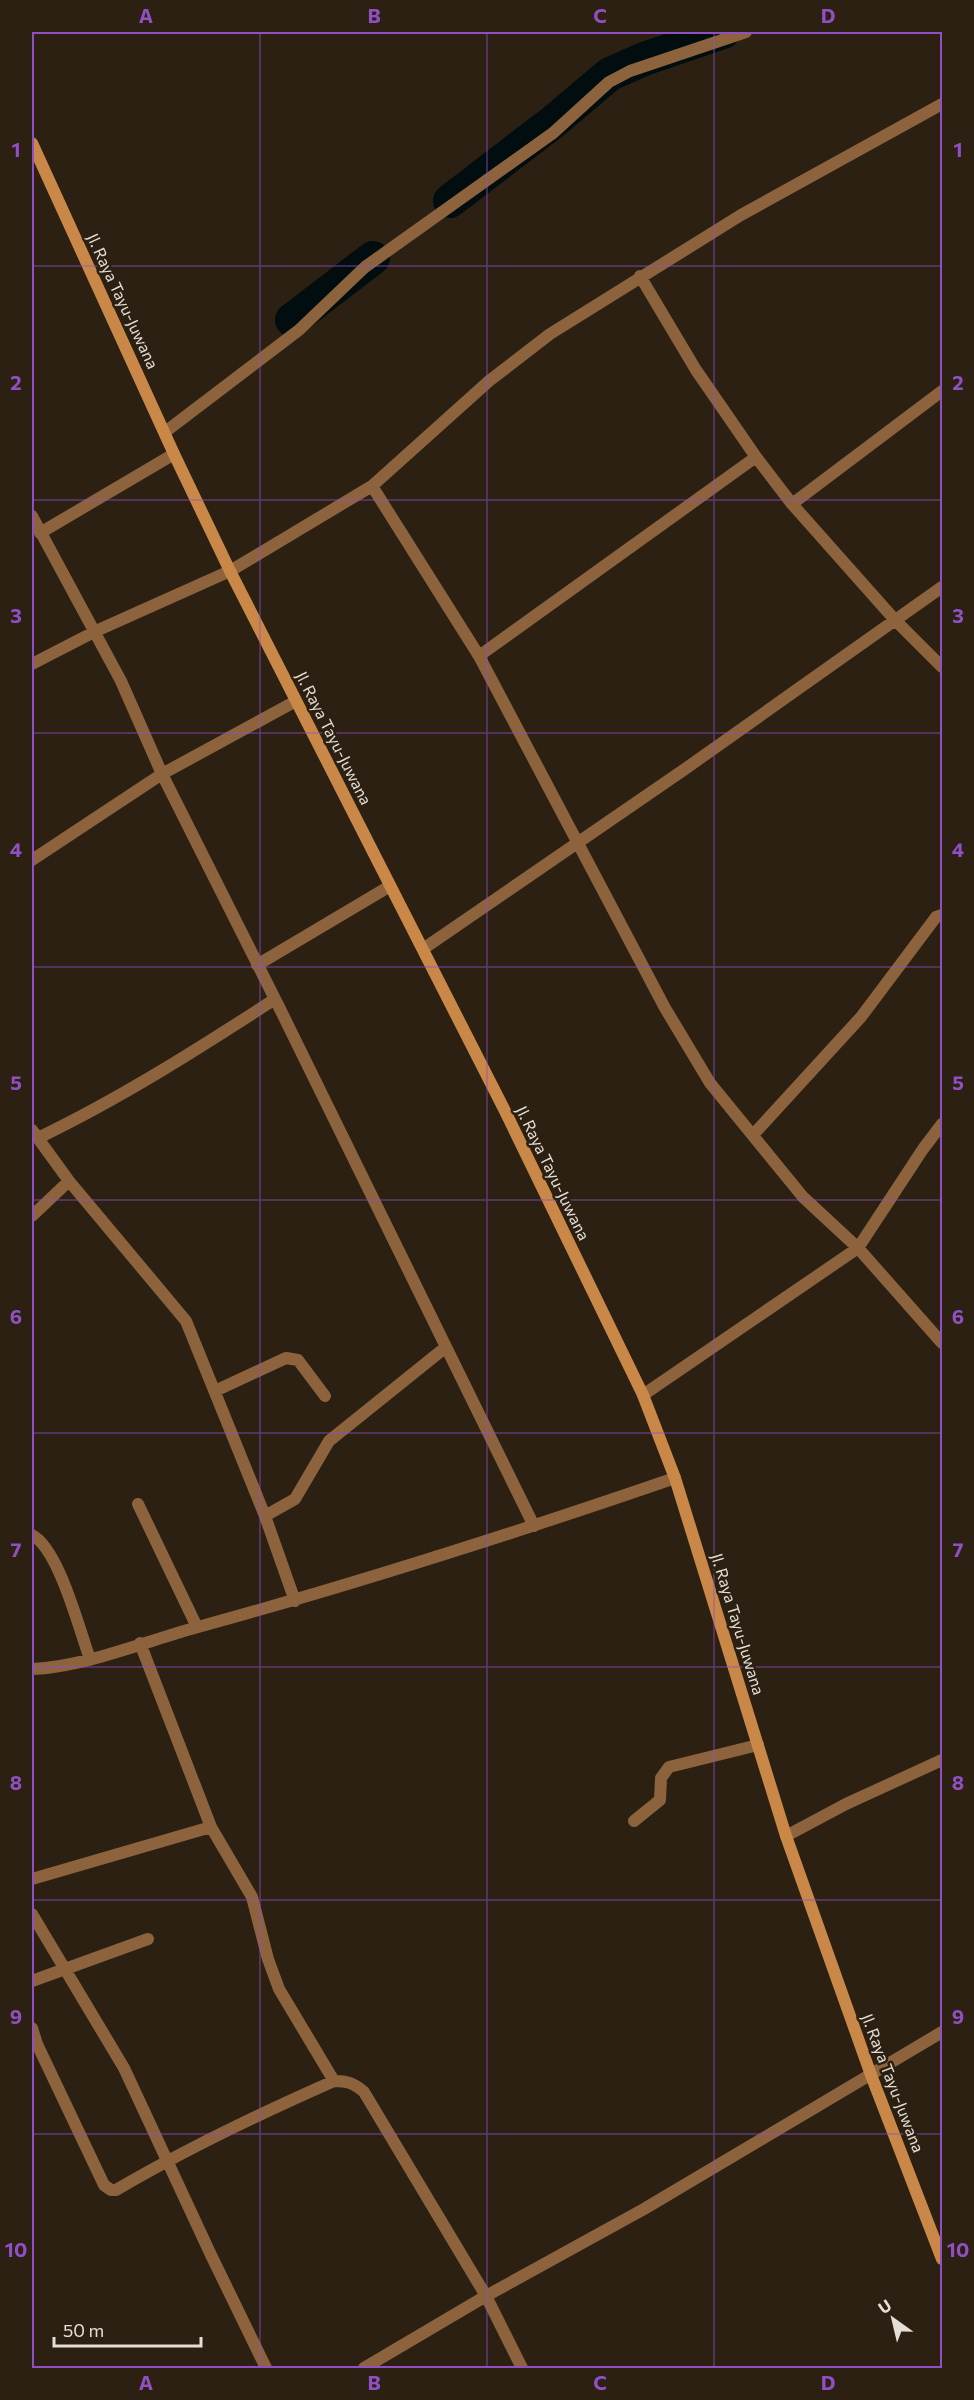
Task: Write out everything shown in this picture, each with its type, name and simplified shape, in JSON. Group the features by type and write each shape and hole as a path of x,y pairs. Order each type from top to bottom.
{"main road":[{"name":"Jl. Raya Tayu-Juwana","path":"32,143 230,571 423,949 643,1395 675,1478 786,1836 871,2075 942,2259"}],"street":[{"path":"165,432 299,330 365,267 553,133 609,82 630,71 746,32"},
{"path":"32,664 96,631 230,571 372,486 489,381 550,334 741,215 942,104"},
{"path":"640,276 696,370 756,458 792,504 895,620 942,667"},
{"path":"792,504 942,391"},
{"path":"40,533 174,454"},
{"path":"479,656 756,458"},
{"path":"372,486 479,656 665,1008 710,1083 803,1197 858,1248 942,1343"},
{"path":"32,516 121,681 162,774 534,1526"},
{"path":"423,949 942,587"},
{"path":"32,860 162,774 296,701"},
{"path":"258,965 390,885"},
{"path":"753,1135 861,1017 936,916 942,915"},
{"path":"275,999 163,1070 87,1114 35,1134 69,1181 186,1320 265,1516 296,1601"},
{"path":"643,1395 858,1248 942,1124"},
{"path":"32,1216 69,1181"},
{"path":"265,1516 295,1499 329,1441 446,1347"},
{"path":"215,1391 289,1357 297,1360 325,1396"},
{"path":"32,1669 90,1659 140,1643 296,1601 534,1526 675,1478"},
{"path":"138,1504 198,1627"},
{"path":"32,1535 46,1548 60,1574 90,1659"},
{"path":"140,1643 211,1827 252,1898 268,1959 279,1989 334,2081"},
{"path":"634,1821 660,1800 661,1778 669,1767 758,1744"},
{"path":"786,1836 846,1804 942,1760"},
{"path":"32,1879 211,1827"},
{"path":"32,1914 124,2068 266,2368"},
{"path":"32,1981 148,1939"},
{"path":"32,2028 37,2044 107,2189 116,2190 167,2160 267,2110 334,2081 351,2083 364,2092 486,2296 522,2368"},
{"path":"364,2368 486,2296 644,2209 942,2032"}],"waterway":[{"path":"450,201 553,122 610,74 644,59 723,32"},
{"path":"292,320 373,258"}]}
